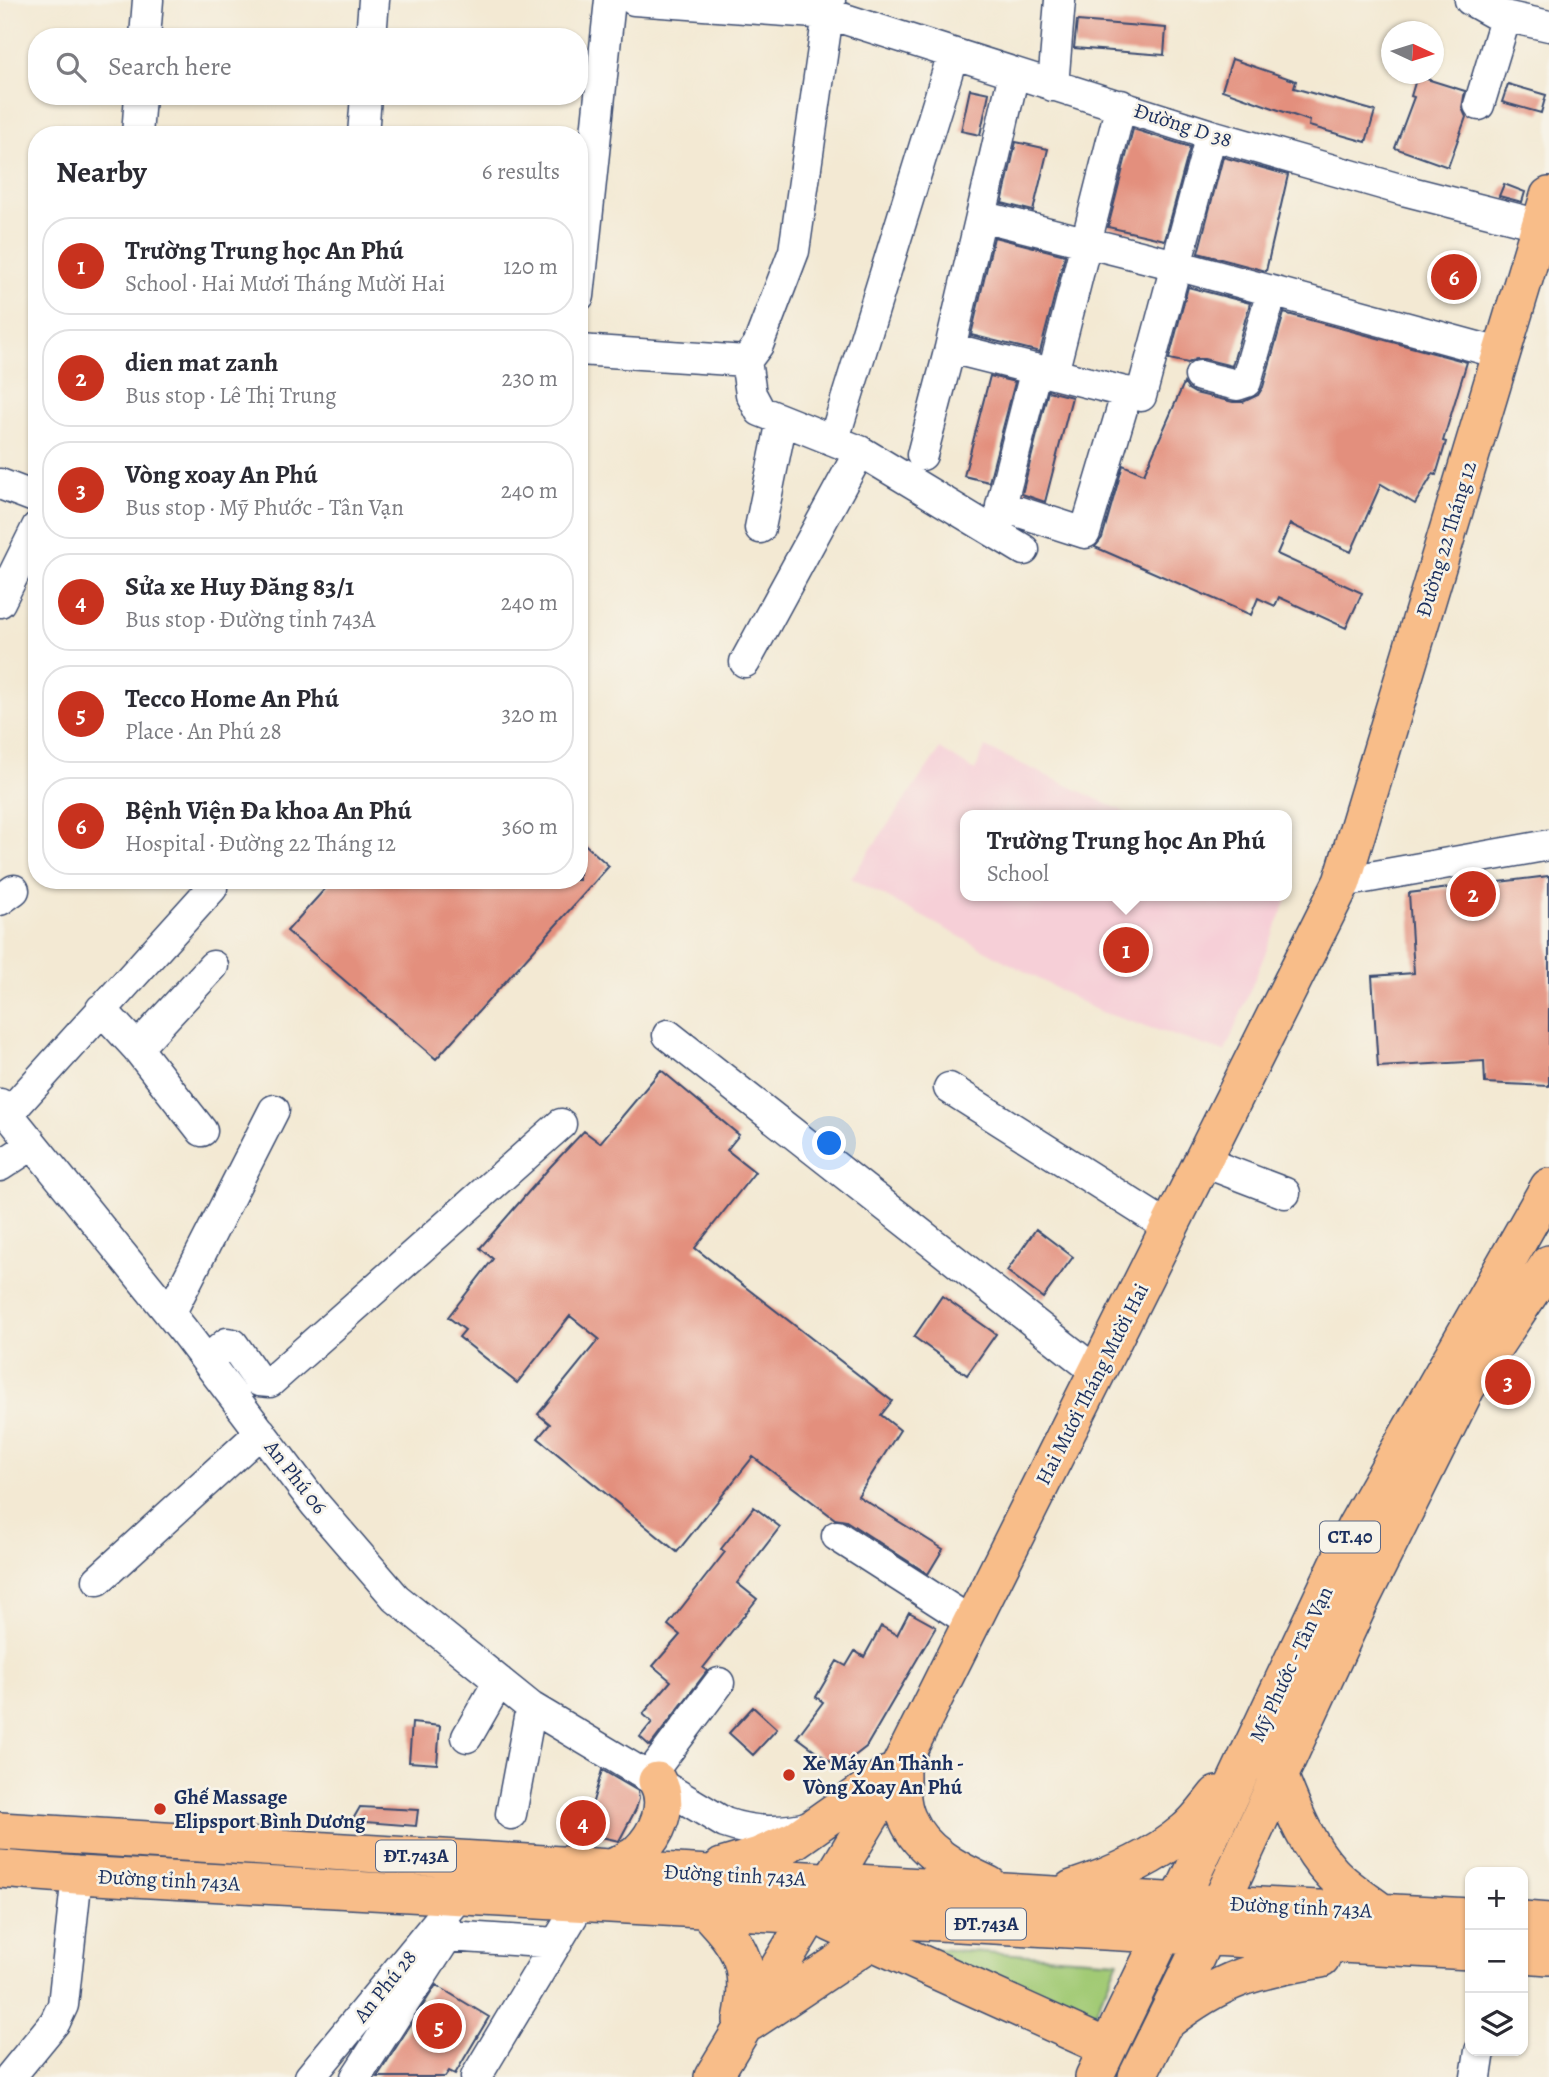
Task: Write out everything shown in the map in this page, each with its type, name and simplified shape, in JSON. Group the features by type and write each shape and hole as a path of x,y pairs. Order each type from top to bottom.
{"main road":[{"name":"Đường 22 Tháng 12","path":"1342,882 1545,210"},
{"name":"Hai Mươi Tháng Mười Hai","path":"831,1881 901,1764 1342,882"},
{"name":"Mỹ Phước - Tân Vạn","path":"1101,2063 1355,1528 1549,1187"},
{"name":"Mỹ Phước - Tân Vạn","path":"1144,2075 1163,2024 1279,1775 1466,1388 1549,1264"},
{"path":"699,1873 759,1856 794,1840 901,1764"},
{"path":"901,1764 906,1818 917,1835 956,1870 1003,1891"},
{"path":"1054,1895 1102,1880 1135,1864 1186,1831 1244,1765"},
{"path":"1279,1775 1299,1823 1313,1848 1332,1873 1380,1911"},
{"path":"613,1868 635,1855 652,1837 659,1823 664,1793 653,1779"},
{"name":"Đường tỉnh 743A","path":"0,1831 1054,1895 1465,1917"},
{"name":"Đường tỉnh 743A","path":"0,1868 77,1875 1465,1951"},
{"path":"713,2077 831,1881"},
{"path":"705,1909 738,1949 746,1971 748,1993 741,2029"},
{"path":"811,1914 871,1941 1101,2063"},
{"path":"741,2029 871,1941 900,1925 919,1919"},
{"path":"1528,1920 1549,1922"},
{"path":"1163,2024 1199,1996 1241,1976 1271,1967 1414,1948"},
{"path":"1528,1954 1549,1956"}],"street":[{"path":"146,28 148,0"},
{"path":"372,28 374,0"},
{"path":"588,210 610,0"},
{"name":"Đường D 38","path":"634,0 830,7 953,54 1053,86 1403,190 1545,210"},
{"path":"1053,86 1060,0"},
{"path":"1470,0 1495,14 1549,26"},
{"path":"830,7 794,251 758,345 746,361 751,394 760,411 847,445 1024,550"},
{"path":"1479,105 1506,16"},
{"path":"745,662 847,445 953,54"},
{"path":"922,455 950,348 1014,73"},
{"path":"138,126 139,105"},
{"path":"364,126 365,105"},
{"path":"1121,106 1086,243 1001,506 1085,533 1127,392"},
{"path":"950,348 1141,396 1211,135"},
{"path":"981,216 1176,265 1503,354"},
{"path":"1200,376 1237,385 1246,382 1272,291"},
{"path":"588,351 746,361"},
{"path":"760,528 782,420"},
{"path":"0,484 28,495"},
{"path":"0,602 28,545"},
{"path":"1342,882 1549,845"},
{"path":"4,1109 211,889"},
{"path":"137,1048 213,966"},
{"path":"101,1009 137,1048 202,1131"},
{"path":"668,1035 1098,1373"},
{"path":"949,1088 1170,1228"},
{"name":"An Phú 06","path":"4,1109 170,1314 315,1504 396,1598 531,1707 725,1823 737,1827 780,1830 801,1829 820,1823"},
{"path":"170,1314 274,1110"},
{"path":"206,1360 227,1343 233,1344 259,1381 270,1382 561,1124"},
{"path":"0,1166 32,1145"},
{"path":"1204,1162 1285,1193"},
{"path":"98,1580 261,1432"},
{"path":"836,1536 971,1622"},
{"path":"467,1737 499,1681"},
{"path":"653,1779 719,1682"},
{"path":"511,1814 531,1707"},
{"path":"10,2077 55,2022 63,2005 77,1875"},
{"path":"356,2077 448,1936 466,1896"},
{"name":"An Phú 28","path":"310,2077 466,1896"},
{"path":"476,2077 581,1902"},
{"path":"448,1936 556,1943"},
{"path":"1476,2077 1479,2056"}],"shaded area":[{"path":"985,747 1120,810 960,810 960,901 1287,901 1225,1052 1098,1011 851,878 940,749 975,771"}],"green space":[{"path":"923,1948 1118,1961 1088,2028"}],"building":[{"path":"1077,21 1166,28 1164,55 1074,48"},
{"path":"1232,59 1296,81 1294,88 1375,111 1366,142 1309,126 1310,121 1222,90"},
{"path":"1415,84 1443,84 1465,91 1462,108 1466,117 1448,167 1395,148 1414,97 1411,96"},
{"path":"1508,84 1546,95 1541,113 1502,102"},
{"path":"970,89 989,93 980,135 961,131"},
{"path":"1133,129 1190,147 1165,240 1108,227"},
{"path":"1016,142 1048,149 1033,211 1002,203"},
{"path":"1223,157 1288,175 1266,271 1198,253"},
{"path":"1504,184 1525,192 1522,202 1499,196"},
{"path":"994,237 1065,255 1040,352 971,335"},
{"path":"1188,287 1250,303 1232,366 1204,359 1188,363 1169,359"},
{"path":"1284,313 1467,362 1443,441 1446,442 1436,475 1433,474 1415,504 1381,484 1351,552 1290,524 1277,554 1362,593 1346,628 1279,597 1275,606 1258,598 1251,615 1095,547 1102,538 1123,465 1144,474 1184,383 1195,393 1233,402 1243,402 1258,395 1263,387"},
{"path":"990,376 1015,382 989,482 964,476"},
{"path":"1048,391 1072,397 1045,502 1022,494"},
{"path":"588,847 609,866 436,1059 287,931 325,889 588,889"},
{"path":"1549,876 1549,1086 1485,1083 1484,1061 1378,1067 1372,976 1414,973 1409,893"},
{"path":"661,1070 739,1135 727,1150 755,1172 695,1248 892,1401 881,1415 900,1430 858,1496 943,1549 928,1574 846,1521 835,1519 753,1457 677,1552 538,1438 550,1424 538,1414 599,1339 570,1316 517,1383 459,1337 465,1330 448,1317 493,1259 480,1248 584,1131 600,1143"},
{"path":"1036,1229 1073,1257 1043,1298 1007,1271"},
{"path":"942,1296 996,1334 967,1375 914,1337"},
{"path":"754,1507 780,1527 737,1583 757,1599 703,1668 707,1671 650,1746 640,1737 652,1722 643,1714 671,1681 653,1666 680,1635 668,1625 725,1552 721,1549"},
{"path":"909,1612 936,1627 866,1747 839,1768 797,1737 823,1702 816,1697 837,1661 846,1666 855,1651 864,1657 881,1626 897,1635"},
{"path":"753,1707 777,1729 753,1755 729,1733"},
{"path":"412,1723 440,1726 437,1764 409,1762"},
{"path":"602,1770 638,1791 636,1809 619,1841 584,1833"},
{"path":"360,1807 418,1810 416,1826 352,1821"},
{"path":"436,1985 489,2017 455,2074 449,2071 445,2077 377,2077"}],"place":[{"name":"Bệnh Viện Đa khoa An Phú","path":"1454,277"},
{"name":"dien mat zanh","path":"1473,894"},
{"name":"Trường Trung học An Phú","path":"1126,950"},
{"name":"Vòng xoay An Phú","path":"1508,1382"},
{"name":"Xe Máy An Thành - Vòng Xoay An Phú","path":"789,1775"},
{"name":"Ghế Massage Elipsport Bình Dương","path":"160,1809"},
{"name":"Sửa xe Huy Đăng 83/1","path":"583,1823"},
{"name":"Tecco Home An Phú","path":"439,2026"}]}
